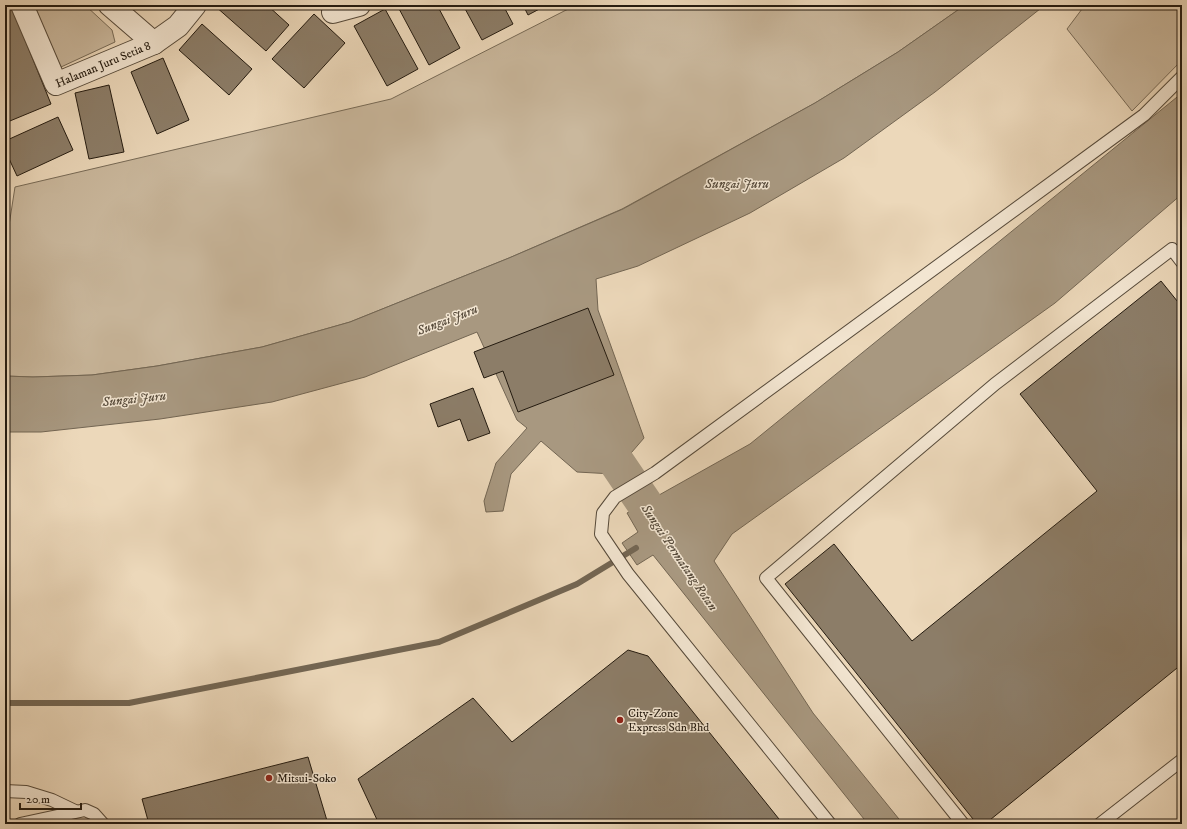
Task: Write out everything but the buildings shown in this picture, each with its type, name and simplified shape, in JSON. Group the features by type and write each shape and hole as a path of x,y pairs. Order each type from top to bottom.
{"street":[{"name":"Halaman Juru Setia 8","path":"22,5 56,84 154,43 110,5"},
{"path":"154,43 178,26 195,5"},
{"path":"338,5 333,12 359,5"}],"lane":[{"path":"830,824 628,574 601,534 603,513 615,497 655,473 1144,115 1182,77"},
{"path":"963,824 766,578 995,384 1159,259 1172,250 1182,262"},
{"path":"1100,824 1182,760"},
{"path":"5,791 26,792 52,800 75,811"},
{"path":"20,824 85,810 94,814 103,824"}],"shaded area":[{"path":"31,5 85,5 112,30 115,42 61,67 56,64"},
{"path":"576,5 965,5 898,52 815,103 622,209 509,258 350,322 262,347 157,366 92,375 33,377 5,376 5,251 15,187 391,99"},
{"path":"1085,5 1182,5 1182,60 1132,111 1067,29"}],"water":[{"name":"Sungai Juru","path":"965,5 1045,5 935,92 844,158 750,213 638,266 596,279 598,310 644,438 613,474 577,472 541,441 511,474 503,511 486,512 484,501 496,463 527,428 517,420 477,332 365,377 272,402 160,419 41,432 5,432 5,376 33,377 92,375 157,366 262,347 350,322 509,258 623,209 815,103 898,52"},
{"path":"1182,93 1182,194 1055,303 732,534 714,561 813,713 903,824 868,824 653,555 637,565 622,543 638,532 627,513 750,444"}],"waterway":[{"name":"Sungai Permatang Rotan","path":"592,426 672,544"},
{"path":"5,703 129,703 439,642 577,584 636,548"}],"place":[{"name":"City-Zone Express Sdn Bhd","path":"620,720"},
{"name":"Mitsui-Soko","path":"269,778"}]}
